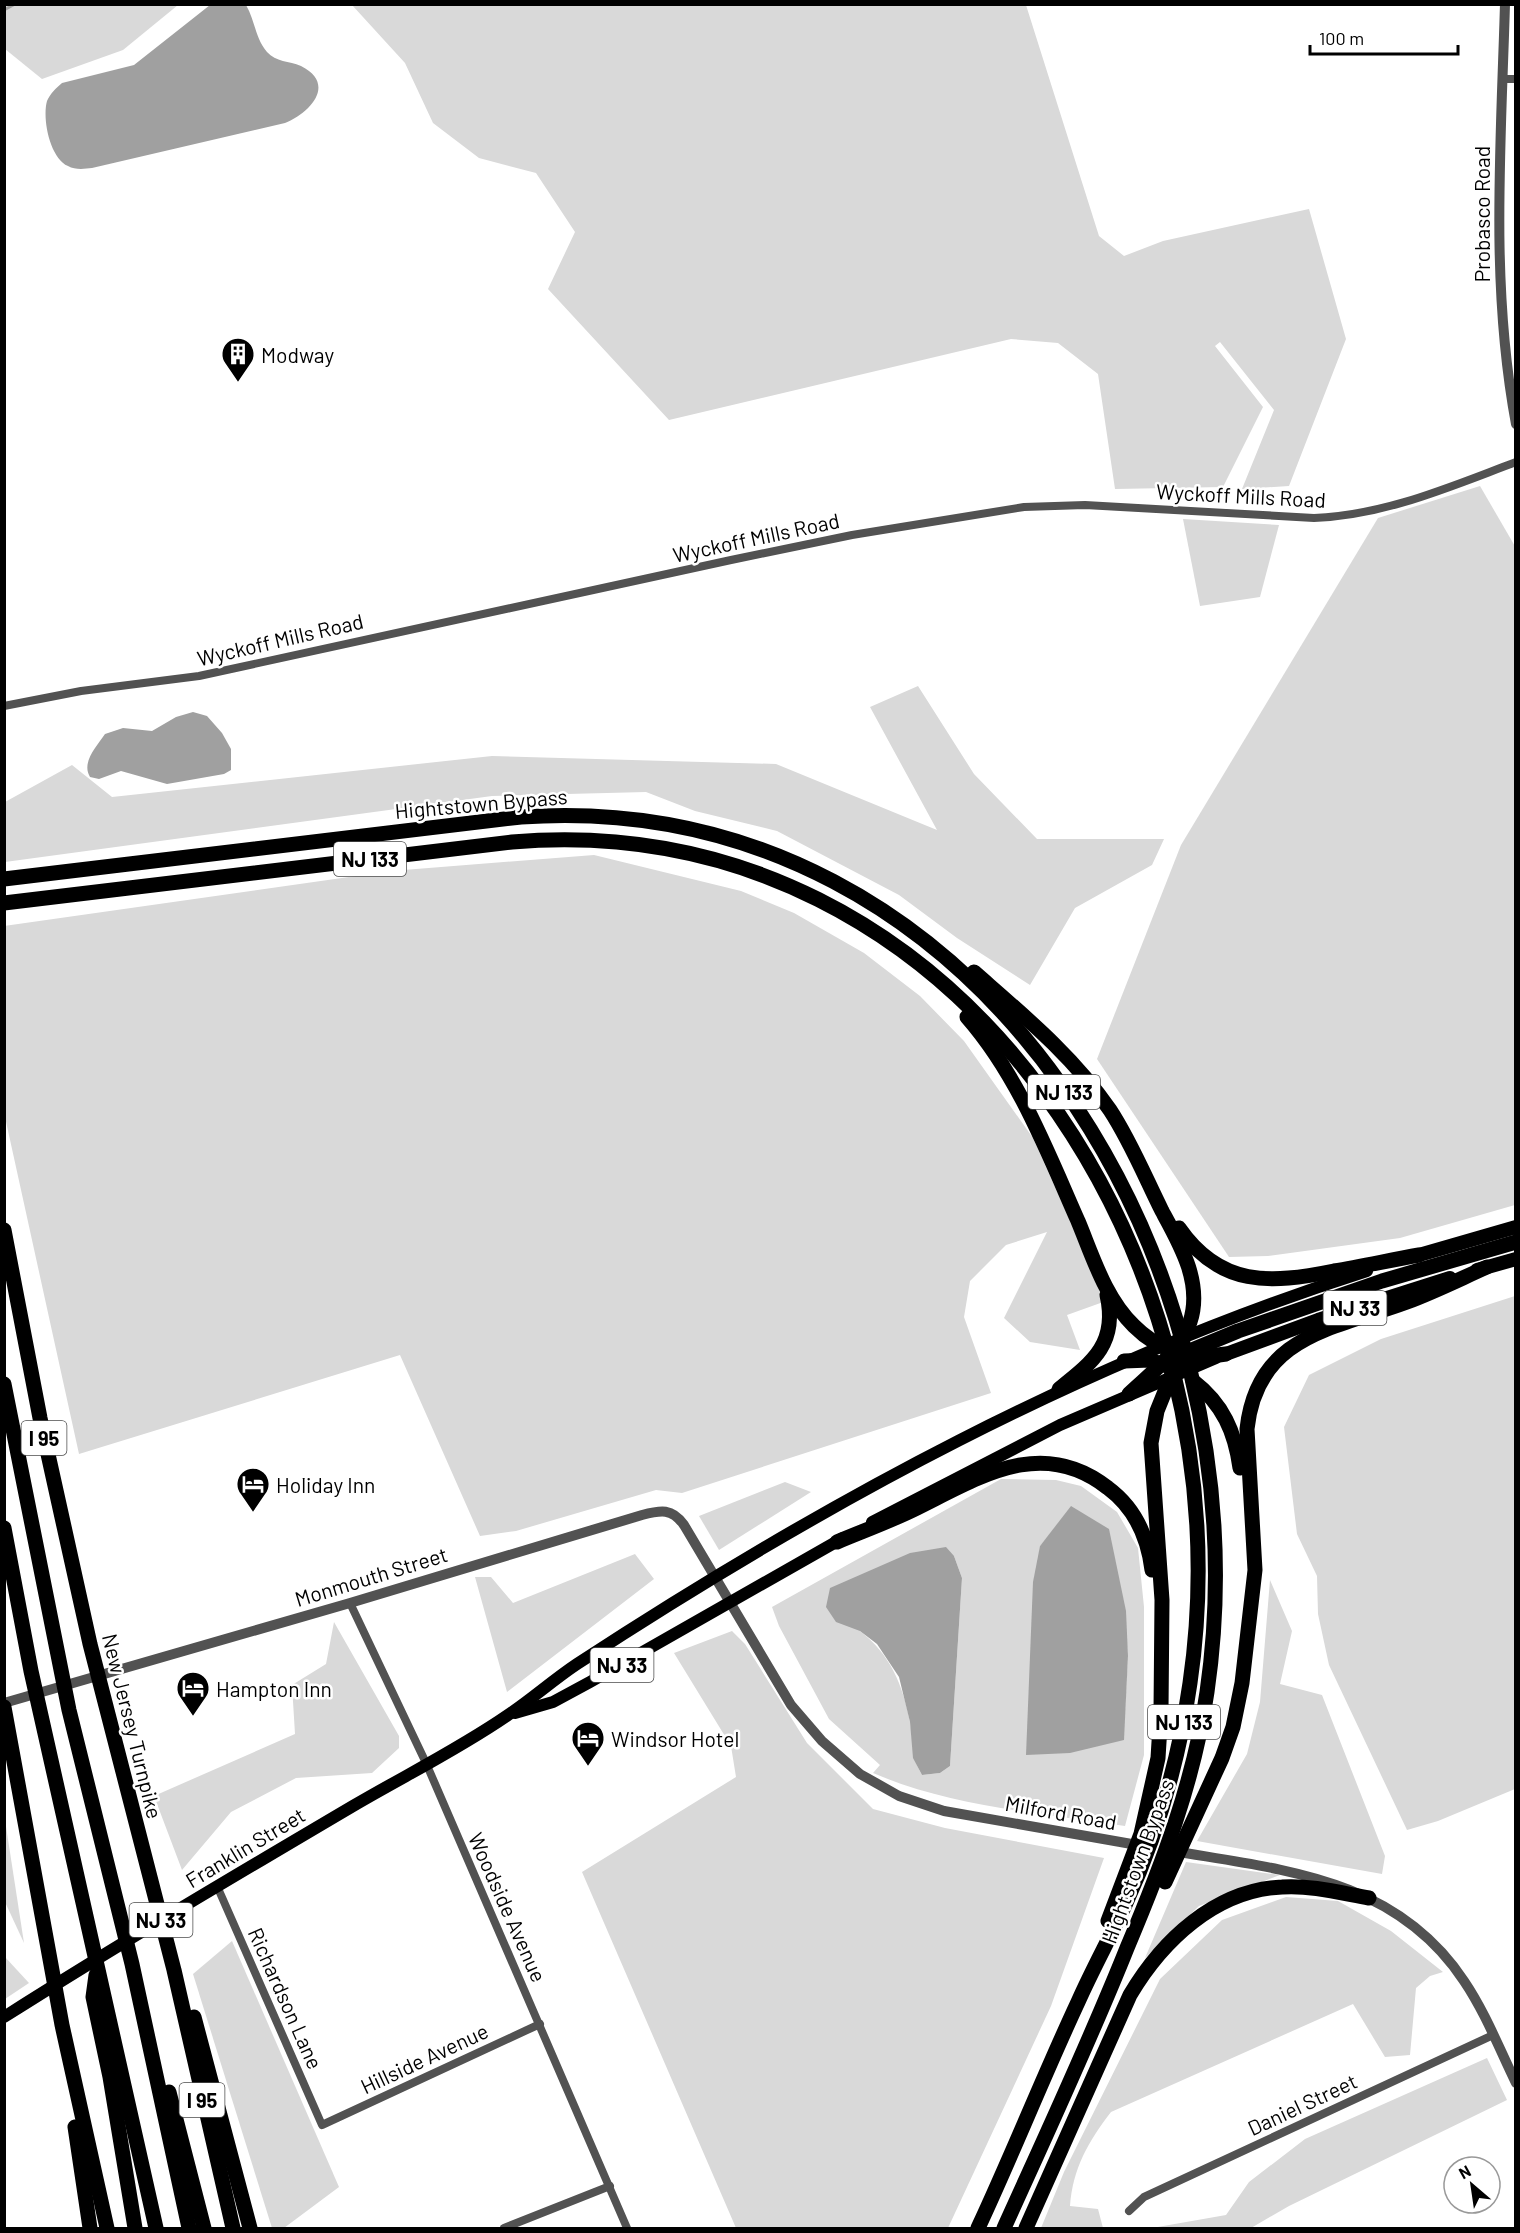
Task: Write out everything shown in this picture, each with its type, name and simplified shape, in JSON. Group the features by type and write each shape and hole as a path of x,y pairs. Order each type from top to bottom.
{"highway":[{"name":"Hightstown Bypass","path":"4,879 503,819 593,815 683,826 752,845 819,873 897,919 939,952 979,990 1016,1030 1059,1084 1119,1181 1149,1243 1173,1306 1190,1361 1203,1424 1214,1506 1216,1575 1213,1643 1203,1715 1174,1830 1108,1995 1004,2229"},
{"name":"Hightstown Bypass","path":"4,903 495,844 584,840 674,850 751,870 826,902 895,944 971,1008 1011,1052 1040,1089 1073,1138 1107,1197 1132,1249 1155,1311 1176,1379 1185,1426 1194,1485 1198,1581 1193,1660 1185,1716 1173,1771 1151,1844 1125,1906 1079,1999 978,2229"},
{"path":"897,919 943,945 1055,1044 1102,1098 1189,1241 1211,1261 1238,1275 1257,1279 1290,1279 1419,1255"},
{"path":"895,944 967,1017 1000,1061 1047,1151 1103,1281 1127,1319 1173,1350 1204,1357 1226,1354"},
{"path":"1079,1999 1141,1834 1155,1776 1161,1710 1161,1578 1151,1443 1157,1411 1171,1370 1173,1350 1191,1321 1193,1305 1188,1268 1140,1163"},
{"name":"NJ 33","path":"1419,1255 1515,1227"},
{"name":"New Jersey Turnpike","path":"4,1230 40,1418 90,1644 174,1970 233,2229"},
{"path":"1173,1350 1210,1342 1330,1298 1515,1242"},
{"name":"NJ 33","path":"1226,1354 1385,1298 1515,1259"},
{"path":"1108,1995 1181,1847 1229,1741 1242,1683 1255,1570 1247,1429 1250,1406 1262,1377 1284,1352 1313,1334 1408,1302 1487,1267"},
{"path":"1059,1389 1092,1362 1106,1339 1110,1310 1103,1281"},
{"path":"1124,1361 1144,1360 1171,1370 1216,1404 1234,1438 1245,1517 1248,1621"},
{"path":"1129,1394 1171,1370"},
{"name":"I 95","path":"4,1384 69,1710 139,1986 189,2229"},
{"path":"837,1542 915,1510 979,1477 1006,1467 1051,1464 1069,1467 1094,1478 1129,1508 1148,1548 1161,1710"},
{"path":"4,1528 41,1718 98,1966 98,1995 121,2159 135,2229"},
{"path":"4,1705 62,2025 106,2229"},
{"path":"1026,2229 1130,1995 1148,1968 1172,1940 1212,1908 1254,1891 1297,1887 1369,1898"},
{"path":"174,1970 193,2012 250,2229"},
{"path":"139,1986 204,2229"},
{"path":"98,1995 156,2229"},
{"path":"70,2061 75,2135 90,2229"}],"main road":[{"name":"NJ 33","path":"1184,1335 1289,1296 1419,1255"},
{"name":"NJ 33","path":"508,1715 577,1664 716,1577 923,1456 1059,1389 1124,1361 1173,1350"},
{"name":"NJ 33","path":"1171,1370 1226,1354"},
{"name":"NJ 33","path":"508,1715 553,1702 979,1464 1129,1394"},
{"name":"Franklin Street","path":"4,2017 217,1886 508,1715"}],"street":[{"name":"Probasco Road","path":"1505,4 1499,237 1502,321 1513,392 1515,423"},
{"path":"1503,79 1515,80"},
{"name":"Wyckoff Mills Road","path":"4,706 81,692 199,676 753,555 1024,507 1085,505 1314,518 1339,517 1405,503 1515,462"},
{"name":"Monmouth Street","path":"4,1705 663,1511 677,1516 716,1577"},
{"name":"Milford Road","path":"716,1577 800,1717 834,1753 872,1782 899,1796 944,1811 1319,1877 1369,1898 1403,1919 1446,1958 1471,1991 1515,2083"},
{"name":"Woodside Avenue","path":"350,1603 426,1763 627,2229"},
{"name":"Richardson Lane","path":"217,1886 322,2124"},
{"name":"Hillside Avenue","path":"322,2124 540,2024"},
{"name":"Daniel Street","path":"1129,2211 1144,2197 1493,2035"},
{"path":"504,2229 610,2186"}],"shaded area":[{"path":"4,5 178,5 123,50 42,79 5,49"},
{"path":"210,5 246,5 260,41 267,52 279,60 301,66 312,73 317,81 318,89 311,105 285,123 92,168 74,168 62,162 52,147 46,118 47,101 55,89 62,83 134,65"},
{"path":"352,5 1026,5 1099,236 1124,256 1163,241 1309,209 1346,339 1289,486 1242,489 1274,410 1220,342 1215,346 1263,407 1223,487 1115,489 1098,374 1058,343 1011,339 669,420 548,289 575,232 536,173 479,158 433,123 405,63"},
{"path":"1480,486 1516,548 1515,1205 1400,1238 1268,1256 1229,1257 1097,1059 1181,845 1378,518"},
{"path":"1183,519 1279,525 1260,597 1200,606"},
{"path":"918,686 974,774 1037,839 1164,839 1152,865 1075,908 1030,985 957,938 899,895 777,831 695,811 646,792 492,796 5,862 5,802 72,765 112,797 492,756 776,764 937,830 870,707"},
{"path":"193,712 207,716 222,733 231,749 231,770 224,774 167,784 121,771 99,779 90,777 87,766 89,760 105,734 123,728 152,731 176,717"},
{"path":"594,855 741,891 794,913 864,953 920,996 964,1041 1033,1138 1106,1301 1067,1315 1080,1350 1030,1342 1004,1318 1047,1232 1006,1245 970,1281 964,1317 991,1393 682,1493 656,1490 516,1531 480,1536 400,1355 79,1454 5,1117 4,926 391,871"},
{"path":"1515,1296 1515,1789 1438,1821 1407,1830 1329,1665 1318,1614 1317,1576 1297,1534 1284,1427 1309,1375 1381,1339"},
{"path":"1001,1479 1056,1480 1081,1486 1117,1512 1138,1548 1144,1607 1144,1755 1125,1826 965,1801 903,1785 873,1773 880,1765 829,1719 779,1626 772,1607","holes":["1053,1531 1126,1633 1128,1656 1125,1711 1040,1546","954,1556 962,1578 950,1766 940,1773 922,1775 914,1755 910,1722 894,1671 879,1650 860,1631"]},
{"path":"785,1482 811,1492 719,1550 699,1516"},
{"path":"1071,1506 1109,1529 1126,1611 1128,1656 1124,1740 1070,1753 1026,1755 1033,1582 1040,1546"},
{"path":"946,1547 954,1556 962,1578 950,1766 940,1773 922,1775 913,1758 910,1722 899,1677 877,1644 860,1631 836,1622 826,1607 830,1588 910,1553"},
{"path":"635,1554 654,1579 507,1692 475,1577 491,1577 513,1603"},
{"path":"1270,1580 1292,1631 1280,1684 1322,1695 1385,1856 1382,1874 1197,1841 1247,1754 1260,1702"},
{"path":"334,1622 399,1736 399,1748 372,1773 296,1778 231,1812 182,1870 154,1796 295,1734 292,1685 326,1664"},
{"path":"732,1631 745,1644 807,1743 873,1809 945,1828 1104,1858 1051,2006 948,2228 736,2228 582,1872 736,1777 731,1746 674,1653"},
{"path":"5,1820 24,1943 5,1902"},
{"path":"1186,1862 1280,1875 1199,1906 1145,1958"},
{"path":"1286,1897 1338,1901 1391,1931 1443,1972 1430,1976 1416,1988 1410,2055 1385,2057 1353,2004 1111,2112 1095,2134 1078,2167 1070,2206 1098,2209 1103,2228 1041,2228 1064,2172 1160,1979 1222,1920"},
{"path":"232,1941 339,2187 284,2228 272,2228 193,1974"},
{"path":"5,1957 29,1983 5,1999"},
{"path":"1487,2058 1507,2100 1289,2206 1251,2228 1152,2228 1226,2215 1249,2182 1305,2139"}],"waterway":[{"path":"4,10 15,4"}],"place":[{"name":"Modway","path":"238,383"},
{"name":"Holiday Inn","path":"253,1513"},
{"name":"Hampton Inn","path":"193,1717"},
{"name":"Windsor Hotel","path":"588,1767"}]}
